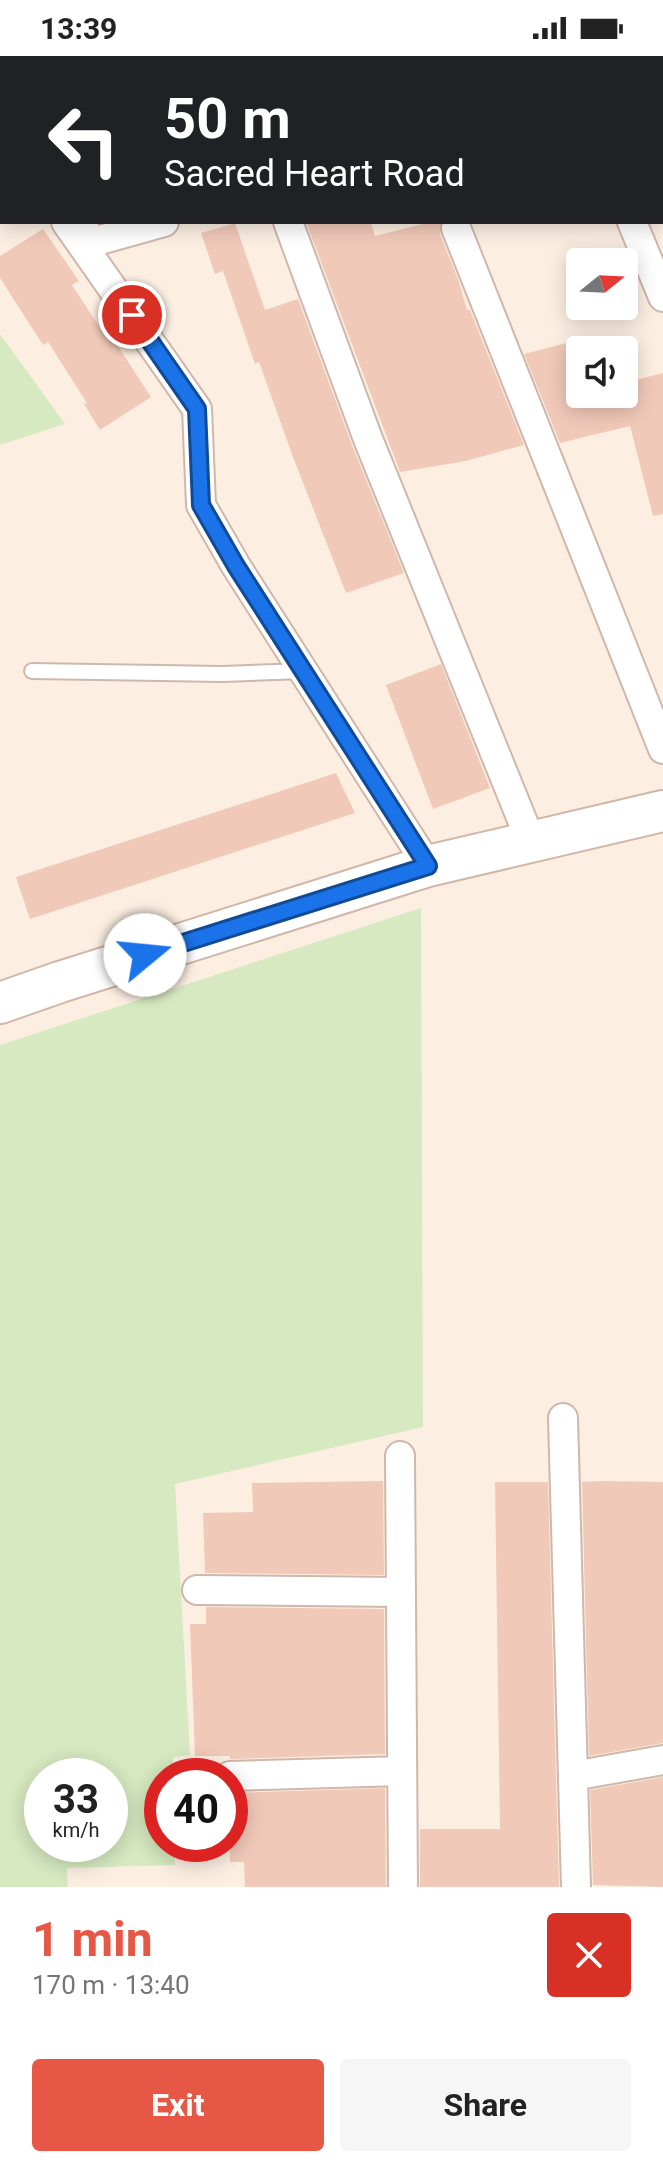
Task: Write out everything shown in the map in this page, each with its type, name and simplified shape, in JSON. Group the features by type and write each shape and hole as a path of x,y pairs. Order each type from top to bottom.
{"street":[{"path":"143,224 79,230 197,409 201,505 236,566 428,866"},
{"path":"289,224 368,439 531,842"},
{"path":"633,224 663,297"},
{"path":"456,228 663,749"},
{"path":"0,1003 428,866 663,811"},
{"path":"563,1418 576,1887"},
{"path":"400,1456 403,1887"},
{"path":"197,1590 401,1592"},
{"path":"573,1776 663,1760"},
{"path":"248,1775 402,1771"}],"lane":[{"path":"32,671 223,674 305,671"}],"green space":[{"path":"0,334 65,424 0,445"},
{"path":"421,908 423,1427 175,1484 190,1755 144,1758 144,1862 175,1862 175,1865 67,1868 68,1887 0,1887 0,1045"}],"building":[{"path":"235,224 265,310 298,299 404,573 346,593 259,362 255,364 223,271 215,274 201,233"},
{"path":"307,224 372,224 375,236 422,224 441,224 440,234 467,310 470,310 524,445 466,461 400,472"},
{"path":"43,229 79,281 72,285 108,340 112,337 151,397 100,430 84,404 87,403 48,342 43,345 0,278 0,256"},
{"path":"566,343 566,408 638,408 638,379 663,373 663,514 653,516 630,426 560,443 524,354"},
{"path":"441,664 490,788 433,809 386,685"},
{"path":"336,773 355,813 30,919 16,877"},
{"path":"383,1481 384,1575 205,1573 203,1513 253,1512 252,1483"},
{"path":"495,1482 548,1482 559,1887 420,1887 420,1829 500,1829"},
{"path":"582,1482 663,1482 663,1743 589,1756"},
{"path":"206,1607 384,1609 385,1754 248,1758 195,1756 190,1624 206,1624"},
{"path":"663,1777 663,1887 593,1885 590,1790"},
{"path":"385,1788 386,1887 245,1887 248,1792"}],"route":[{"path":"132,315 197,409 201,505 236,566 428,866 145,955"}]}
